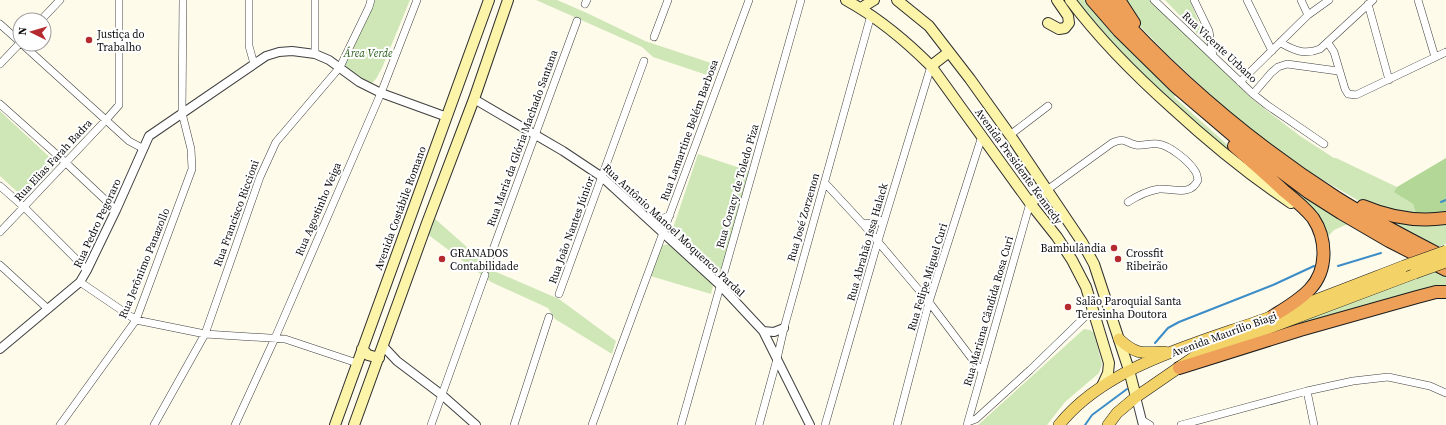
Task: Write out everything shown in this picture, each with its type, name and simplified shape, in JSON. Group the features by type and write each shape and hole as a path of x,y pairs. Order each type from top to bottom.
{"highway":[{"path":"1091,0 1137,49 1177,81 1304,176 1366,215 1446,258"},
{"path":"1105,0 1177,81 1237,139 1308,192 1382,237 1446,270"},
{"path":"1119,0 1132,21 1199,113 1307,211 1319,229 1324,257 1320,274 1311,288 1303,296 1273,316"},
{"path":"1304,176 1352,201 1384,214 1423,219 1446,218"},
{"path":"1179,368 1300,330 1436,292 1446,292"}],"main road":[{"name":"Avenida Costábile Romano","path":"334,425 489,0"},
{"path":"354,425 427,223 474,99 508,0"},
{"name":"Avenida Presidente Kennedy","path":"846,0 871,15 914,48 931,66 1030,203 1057,237 1072,260 1086,287 1093,309 1109,363 1108,373 1102,386"},
{"path":"861,8 874,0"},
{"name":"Avenida Presidente Kennedy","path":"896,0 929,26 949,52 1010,135 1082,242 1094,264 1129,370 1136,397"},
{"path":"1048,23 1059,29 1065,28 1068,23 1068,16 1057,0"},
{"path":"1070,0 1085,20 1122,62 1182,117 1248,172 1291,203 1307,211"},
{"path":"931,66 949,52"},
{"path":"1030,203 1047,190"},
{"path":"410,216 427,223"},
{"path":"1057,237 1062,228 1072,227"},
{"name":"Avenida Maurílio Biagi","path":"1059,425 1081,402 1102,386 1129,370 1173,352 1446,251"},
{"name":"Avenida Maurílio Biagi","path":"1108,425 1117,413 1136,397 1197,355 1446,262"},
{"path":"1119,339 1128,348 1144,354 1173,352"},
{"path":"362,349 368,355 379,358"}],"street":[{"path":"49,12 60,0"},
{"name":"Rua Elias Farah Badra","path":"0,232 119,105 119,0"},
{"name":"Rua Jerônimo Panazollo","path":"60,425 136,320 192,169 191,150 182,113 183,0"},
{"path":"249,0 249,46 254,64"},
{"path":"314,54 315,0"},
{"name":"Rua Francisco Riccioni","path":"154,425 205,334 260,177 276,142 340,67 371,0"},
{"name":"Rua Agostinho Veiga","path":"235,425 275,338 381,93 417,0"},
{"path":"654,37 668,0"},
{"name":"Rua Lamartine Belém Barbosa","path":"592,425 749,0"},
{"name":"Rua Coracy de Toledo Piza","path":"681,425 801,0"},
{"name":"Rua Vicente Urbano","path":"1155,0 1253,94 1324,144"},
{"path":"1194,0 1209,32 1213,56"},
{"path":"1247,0 1272,51"},
{"path":"1301,0 1308,15"},
{"path":"1240,82 1308,15 1329,0"},
{"path":"1418,0 1435,57"},
{"path":"1281,42 1302,52 1311,52 1320,49 1370,2"},
{"path":"1370,2 1389,80"},
{"name":"Rua José Zorzenon","path":"758,425 871,15"},
{"name":"Rua Maria da Glória Machado Santana","path":"488,263 577,21"},
{"path":"0,24 12,35"},
{"path":"1328,43 1334,52 1338,71 1345,89 1348,94 1356,95 1446,52"},
{"path":"182,113 266,56 279,52 292,51 314,54 329,60 359,82 381,93 447,117"},
{"path":"0,64 12,52"},
{"path":"31,52 129,141 142,148"},
{"name":"Rua João Nantes Júnior","path":"558,294 644,61"},
{"name":"Rua Vicente Urbano","path":"1253,94 1271,73 1278,67 1287,64 1338,71"},
{"name":"Rua Abrahão Issa Halack","path":"825,425 884,219 931,66"},
{"name":"Rua Antônio Manoel Moquenco Pardal","path":"474,99 536,135 602,177 720,285 763,331 810,425"},
{"path":"0,104 116,210"},
{"path":"1010,135 1048,106"},
{"name":"Rua Pedro Pegoraro","path":"0,349 80,282 116,210 142,148 149,136 182,113"},
{"name":"Rua Felipe Miguel Curi","path":"897,425 929,302 982,136"},
{"path":"1047,190 1112,143 1120,140 1124,140 1135,145 1159,144 1170,149 1186,160 1196,172 1198,180 1192,188 1187,190 1159,189 1146,192 1128,202"},
{"path":"825,183 878,241 929,302 982,372"},
{"path":"0,186 24,207 87,270"},
{"name":"Rua Mariana Cândida Rosa Curi","path":"968,423 1030,203"},
{"path":"649,220 662,219 670,215"},
{"path":"863,224 878,222 884,219"},
{"path":"0,265 48,309"},
{"path":"431,425 484,275"},
{"path":"80,282 136,320 205,334 285,339 357,363"},
{"path":"968,423 976,419 1030,370 1093,309"},
{"path":"514,425 549,318"},
{"path":"763,331 774,332 784,328"},
{"path":"383,346 397,361 442,395 476,425"},
{"path":"379,358 397,361"},
{"path":"1181,425 1307,391 1353,381 1388,377 1430,386 1446,393"},
{"path":"1307,391 1314,425"},
{"path":"1136,397 1142,423 1150,425"}],"green space":[{"name":"Área Verde","path":"371,0 410,0 382,68 376,79 372,83 367,84 348,70 345,64"},
{"path":"536,0 557,0 645,41 717,65 713,77 653,57 642,47"},
{"path":"1073,0 1085,0 1129,50 1176,94 1174,97 1250,165 1248,166 1206,133 1125,58"},
{"path":"1123,0 1151,0 1252,99 1300,136 1334,158 1397,187 1395,192 1413,204 1417,217 1366,205 1306,170 1262,139 1242,124 1168,55 1137,23"},
{"path":"1165,0 1190,0 1207,44"},
{"path":"0,111 57,164 24,198 0,176"},
{"path":"698,154 752,172 724,277 673,228"},
{"path":"1446,158 1446,215 1417,217 1413,204 1394,192 1397,187"},
{"path":"1260,164 1308,199 1348,224 1334,230 1326,239"},
{"path":"1376,215 1446,220 1446,244 1437,247"},
{"path":"433,217 494,271 559,299 616,341 612,354 555,319 548,308 491,282 426,233"},
{"path":"670,244 711,282 713,286 711,294 647,275 658,246"},
{"path":"1438,271 1446,276 1446,289 1239,343"},
{"path":"1084,329 1090,330 1094,333 1102,364 1099,373 1065,402 1047,425 978,425"}],"waterway":[{"path":"1441,202 1446,200"},
{"path":"1338,266 1381,253"},
{"path":"1155,343 1168,328 1179,322 1273,285 1314,266"},
{"path":"1085,425 1092,415 1127,389"}],"place":[{"name":"Justiça do Trabalho","path":"89,40"},
{"name":"Bambulândia","path":"1114,248"},
{"name":"GRANADOS Contabilidade","path":"442,259"},
{"name":"Crossfit Ribeirão","path":"1118,259"},
{"name":"Salão Paroquial Santa Teresinha Doutora","path":"1068,307"}]}
